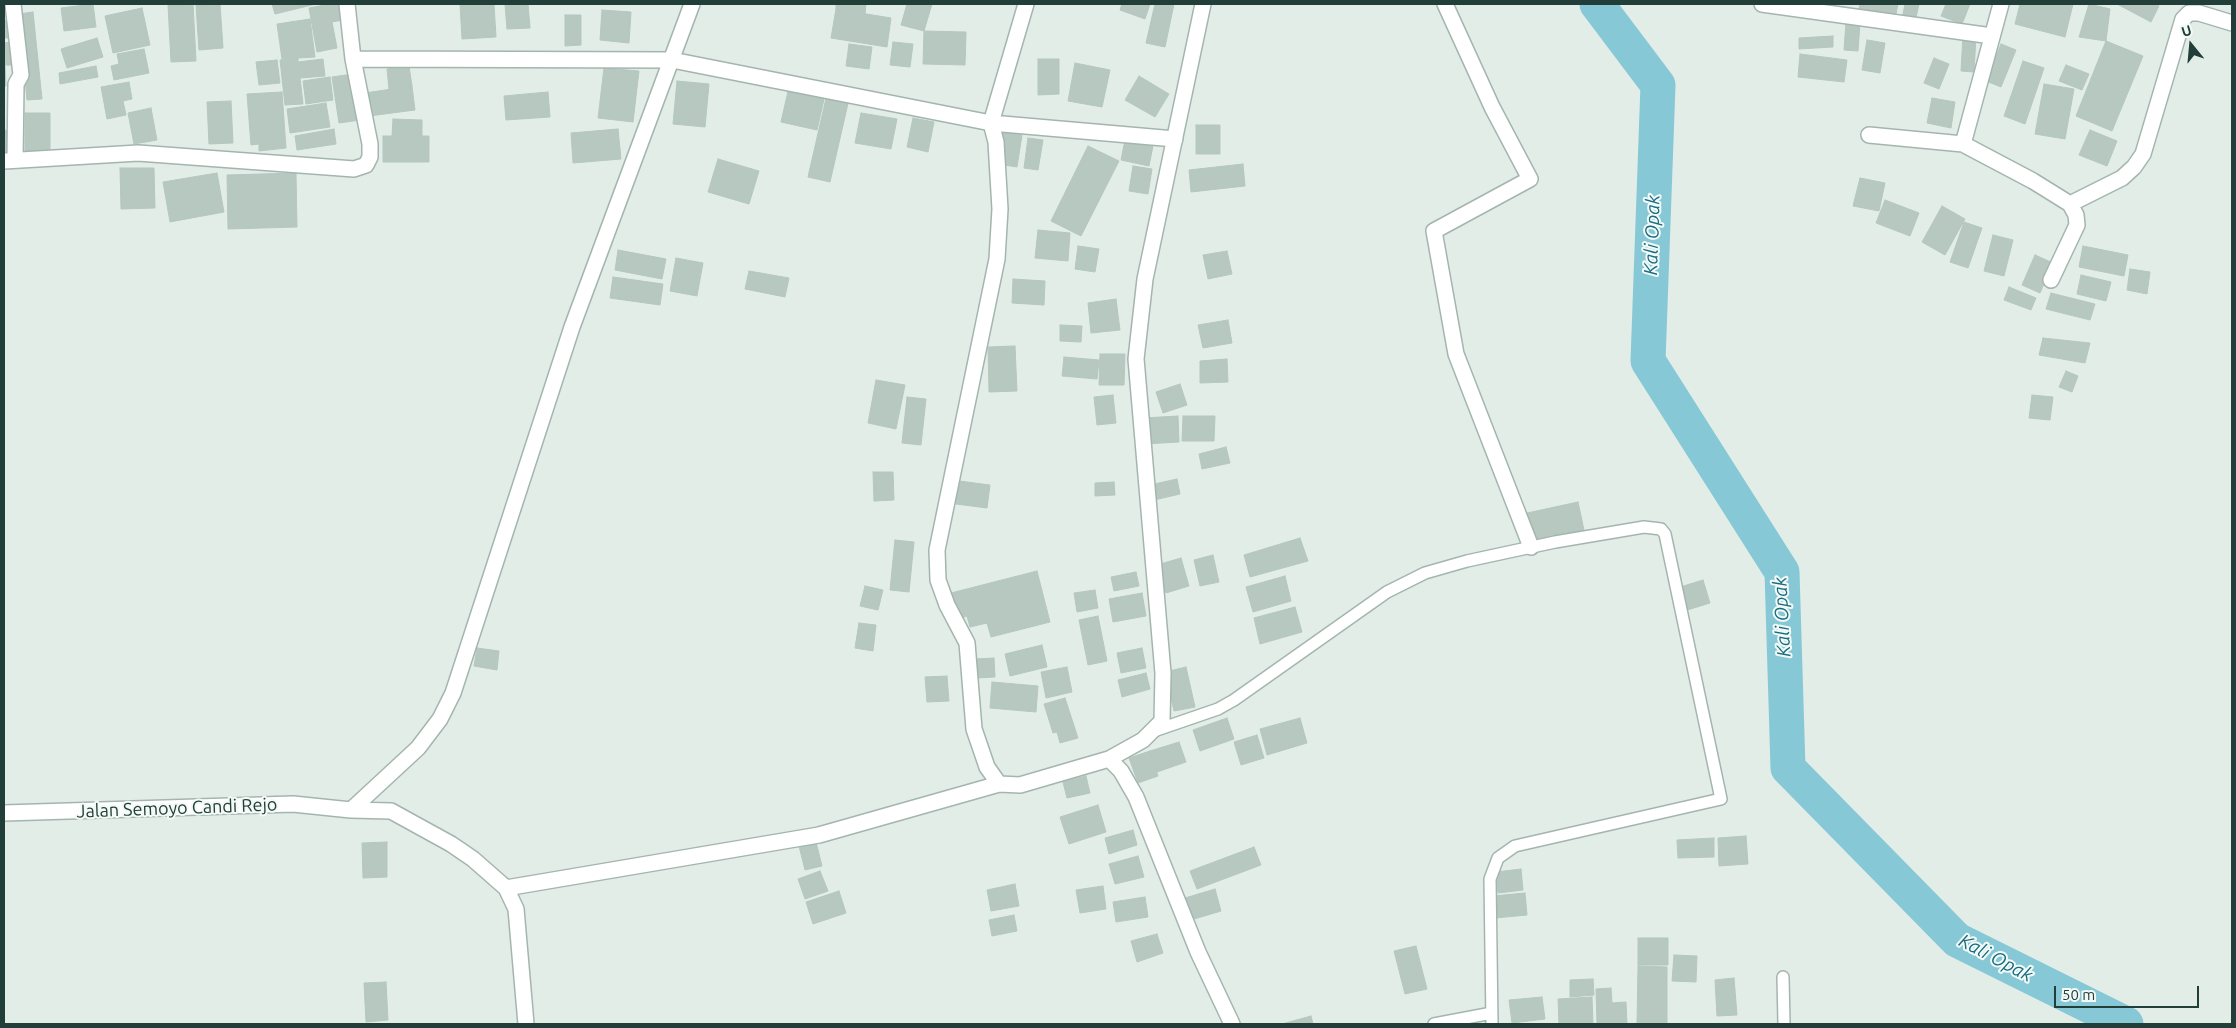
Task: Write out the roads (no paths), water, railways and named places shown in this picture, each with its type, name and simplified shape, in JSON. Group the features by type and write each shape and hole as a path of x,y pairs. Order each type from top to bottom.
{"street":[{"path":"12,4 20,75 16,84 9,160 138,153 354,169 366,165 370,157 370,144 353,59 347,4"},
{"path":"351,810 418,748 448,706 479,618 572,327 692,4"},
{"path":"999,784 987,767 974,729 967,643 947,605 938,580 937,550 998,258 1000,209 996,142 991,123 1026,4"},
{"path":"526,1024 516,909 506,888 819,835 999,784 1020,785 1109,759 1143,740 1162,721 1163,673 1136,359 1145,279 1203,4"},
{"path":"1444,4 1492,107 1530,179 1434,230 1456,354 1531,547"},
{"path":"1762,4 1992,36"},
{"path":"1963,144 2000,4"},
{"path":"2070,204 2122,178 2134,167 2143,154 2183,18 2190,13 2199,13 2232,23"},
{"path":"353,59 672,60 991,123 1175,139"},
{"path":"1869,135 1963,144 2033,181 2070,204 2076,214 2077,225 2051,280"},
{"path":"1109,759 1121,771 1136,797 1198,952 1232,1024"},
{"name":"Jalan Semoyo Candi Rejo","path":"4,813 293,804 351,810 390,810 450,844 472,859 506,888"}],"lane":[{"path":"1152,732 1218,709 1234,700 1400,584 1449,566 1531,547 1644,527 1661,529 1664,534 1721,799 1515,846 1498,858 1490,879 1492,1019 1434,1024"},
{"path":"1783,978 1784,1024"}],"waterway":[{"name":"Kali Opak","path":"1597,4 1658,85 1648,361 1782,572 1788,768 1957,940 2126,1024"}]}
